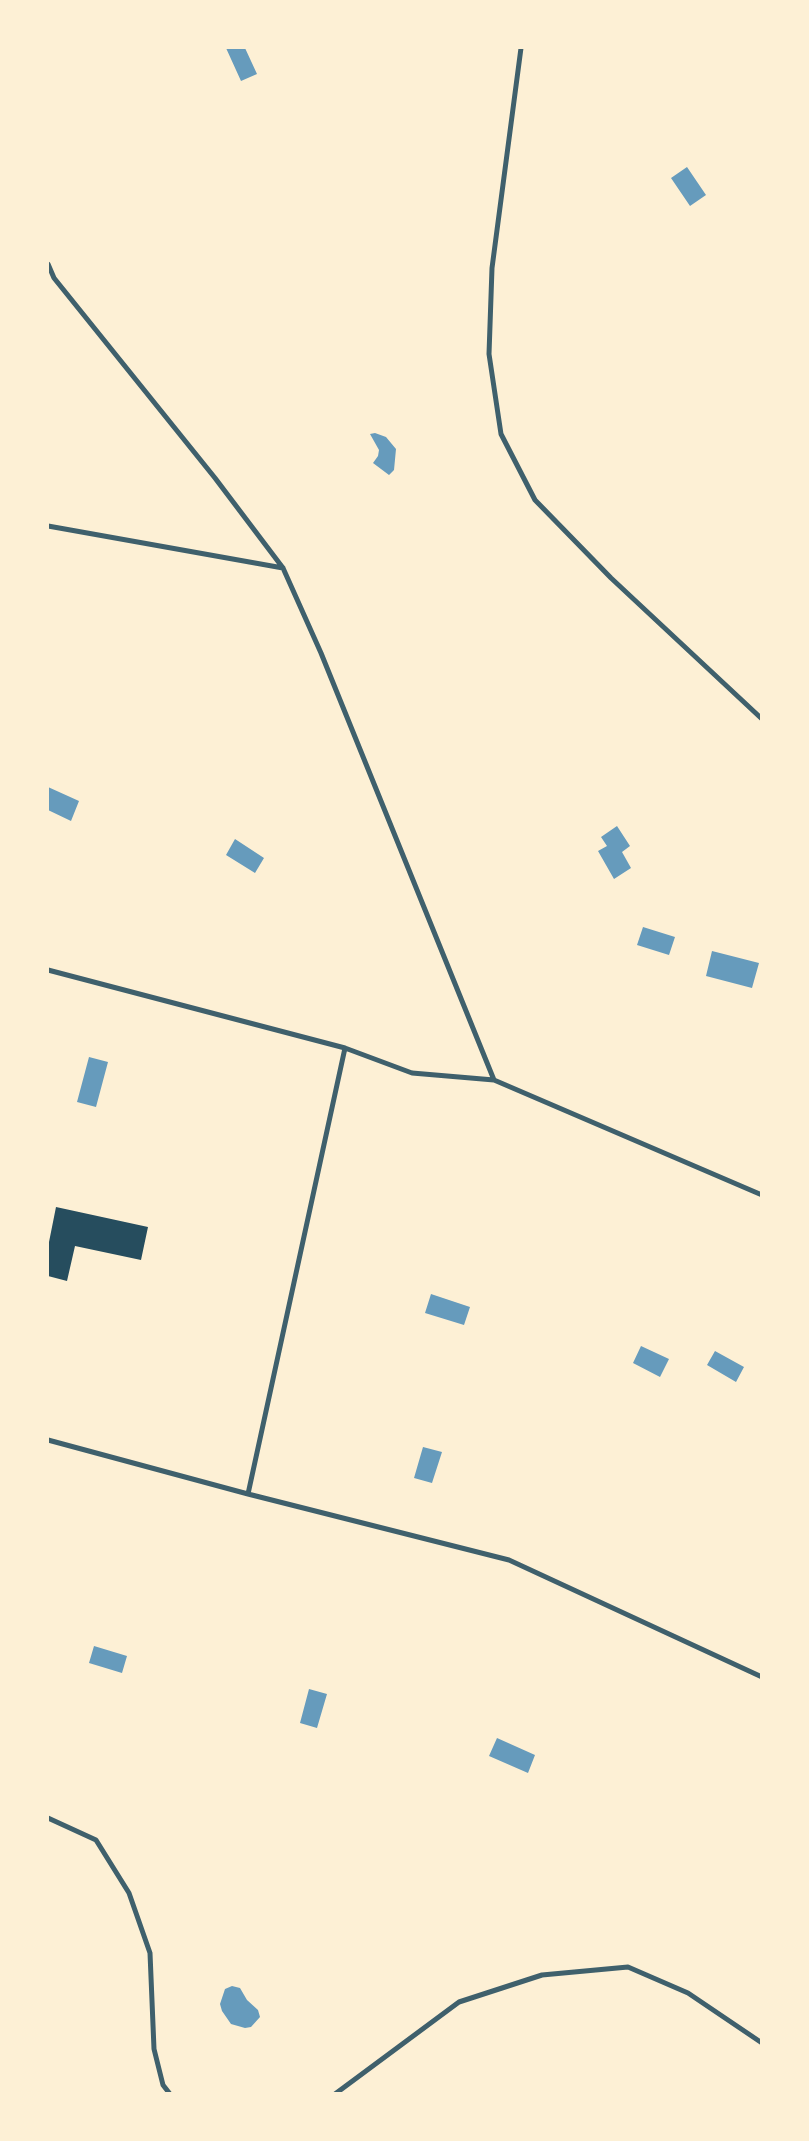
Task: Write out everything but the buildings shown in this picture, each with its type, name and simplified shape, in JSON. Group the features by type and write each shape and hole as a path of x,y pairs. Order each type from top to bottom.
{"street":[{"path":"521,48 492,268 489,354 501,434 535,500 611,578 762,719"},
{"path":"48,264 54,278 215,478 283,568 321,653 494,1080"},
{"path":"48,526 283,568"},
{"path":"48,970 345,1048 412,1073 494,1080 762,1195"},
{"path":"248,1494 345,1048"},
{"path":"48,1440 248,1494 509,1560 762,1677"},
{"path":"48,1818 96,1840 129,1892 150,1953 154,2049 163,2085 170,2094"},
{"path":"334,2094 459,2002 542,1975 628,1967 688,1993 762,2043"}],"water":[{"path":"226,48 245,48 257,74 241,81"},
{"path":"687,167 706,195 690,206 671,178"},
{"path":"375,433 386,437 396,449 394,470 389,475 373,463 378,456 379,450 370,434"},
{"path":"48,787 79,801 71,821 48,810"},
{"path":"617,826 630,846 622,852 631,868 614,879 598,851 607,846 601,837"},
{"path":"235,839 264,858 255,873 226,855"},
{"path":"643,927 675,937 669,955 637,945"},
{"path":"712,951 759,963 752,988 706,976"},
{"path":"89,1057 108,1062 96,1107 77,1102"},
{"path":"431,1294 470,1307 464,1325 425,1313"},
{"path":"641,1346 669,1359 660,1377 633,1363"},
{"path":"715,1351 744,1367 736,1382 707,1365"},
{"path":"423,1447 442,1452 432,1483 414,1478"},
{"path":"94,1646 127,1656 122,1673 89,1663"},
{"path":"309,1689 327,1694 317,1728 300,1723"},
{"path":"497,1738 535,1755 528,1773 489,1756"},
{"path":"232,1986 240,1988 247,2000 258,2010 260,2017 251,2027 245,2028 231,2024 222,2011 220,2004 225,1989"}]}
